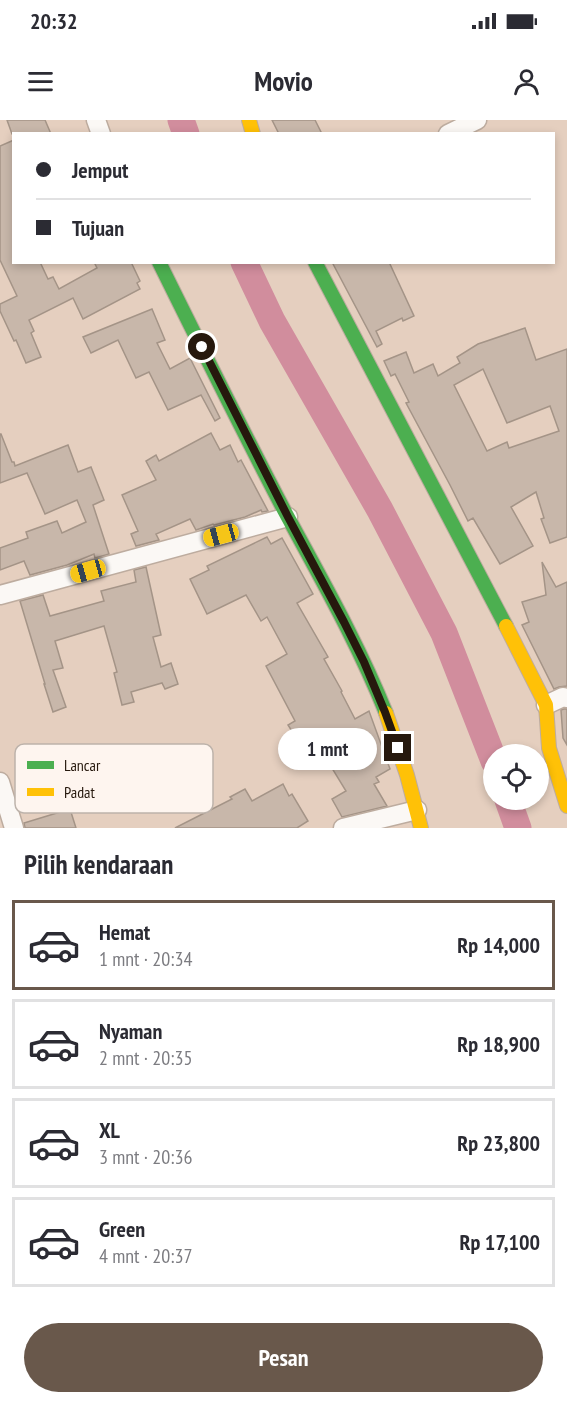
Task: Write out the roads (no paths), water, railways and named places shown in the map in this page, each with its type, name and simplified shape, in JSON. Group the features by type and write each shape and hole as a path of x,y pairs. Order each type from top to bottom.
{"street":[{"path":"452,132 477,120"},
{"path":"160,264 364,662 405,765 421,828"},
{"path":"316,264 546,705 549,748 567,806"},
{"path":"0,595 288,517"},
{"path":"546,705 567,698"},
{"path":"0,782 14,828"},
{"path":"343,828 417,810"}],"waterway":[{"path":"181,120 185,132"},
{"path":"245,264 272,321 380,510 444,633 487,744"},
{"path":"512,810 518,828"}]}
